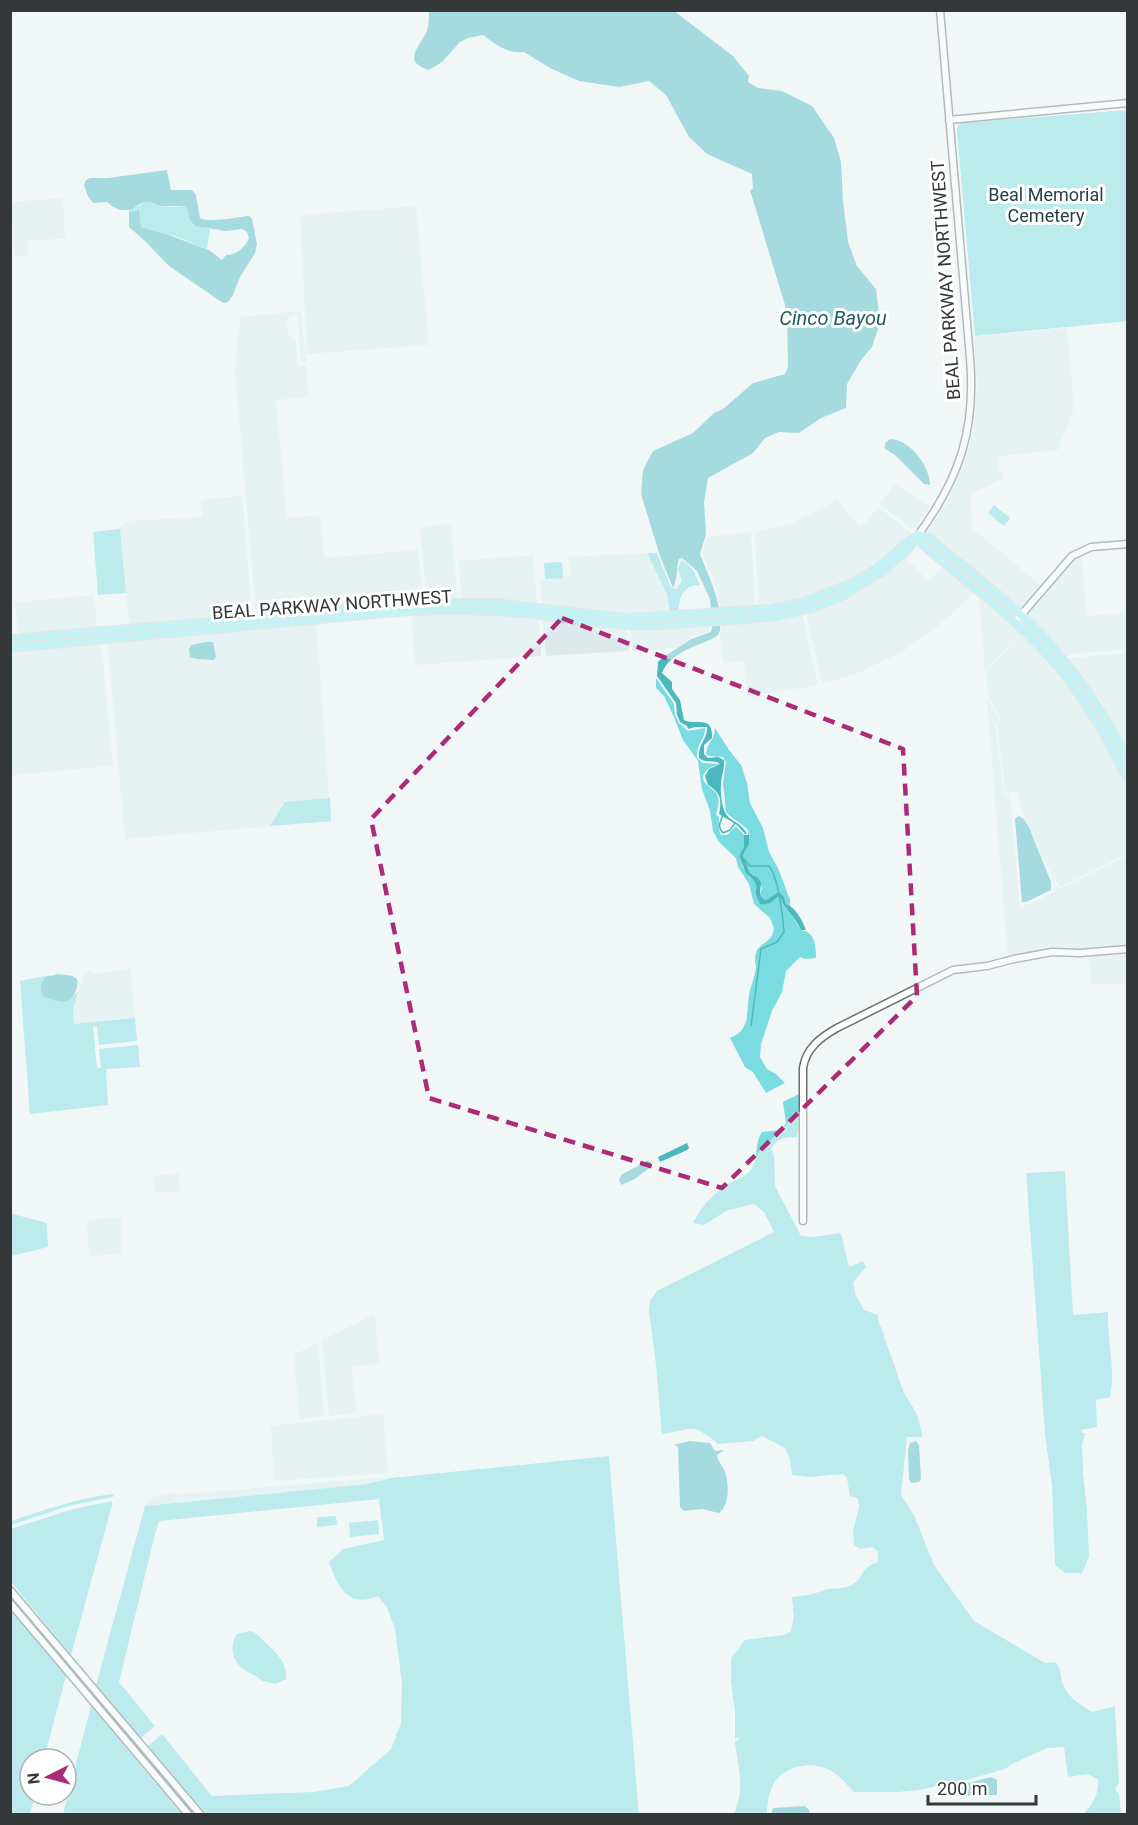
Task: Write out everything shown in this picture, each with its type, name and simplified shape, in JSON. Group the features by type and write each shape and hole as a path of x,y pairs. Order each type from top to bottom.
{"main road":[{"name":"BEAL PARKWAY NORTHWEST","path":"10,648 408,611 511,612 627,626 723,621 787,615 808,610 839,597 883,571 908,549 941,501 954,475 966,437 972,400 940,10"},
{"path":"949,120 1128,103"},
{"name":"BEAL PARKWAY NORTHWEST","path":"10,639 430,603 494,603 627,618 758,610 801,603 859,580 918,535"},
{"path":"918,535 925,546 1015,622 1047,655 1079,694 1102,729 1128,779"},
{"path":"918,535 929,538 1021,615 1052,647 1080,680 1104,716 1128,759"},
{"path":"1015,622 1067,560 1075,554 1091,547 1128,544"},
{"path":"908,549 925,546"},
{"path":"839,597 841,592 855,585 859,580"},
{"path":"979,591 987,591 996,595"},
{"path":"347,616 349,611 355,608"},
{"path":"723,621 726,617 750,614 758,610"},
{"path":"163,634 180,624 189,632"},
{"path":"803,1221 803,1068 807,1054 821,1038 953,970 987,966 1052,952 1128,949"},
{"path":"10,1590 200,1815"},
{"path":"10,1604 188,1815"}],"highlighted area":[{"path":"562,618 903,749 917,996 722,1188 429,1098 371,819"}],"shaded area":[{"path":"63,198 65,239 29,240 27,255 15,257 11,202"},
{"path":"416,206 429,345 307,354 300,215"},
{"path":"301,311 306,362 301,362 298,317 290,316 286,323 288,334 296,340 297,364 306,366 309,397 276,400 287,518 320,515 324,558 418,550 423,598 256,613 235,370 238,332 241,317"},
{"path":"1067,328 1074,408 1058,450 999,456 998,468 1005,478 970,494 973,529 1043,587 1021,612 928,534 928,531 946,505 970,445 976,414 977,379 974,337"},
{"path":"895,483 930,506 913,529 880,504"},
{"path":"242,496 252,613 129,624 120,528 127,521 203,517 201,500"},
{"path":"836,499 860,527 869,520 878,507 910,532 905,540 878,563 853,580 798,600 759,606 755,532 788,525"},
{"path":"451,524 457,597 427,598 420,527"},
{"path":"751,532 755,607 721,610 713,577 702,554 707,537"},
{"path":"1081,552 1087,616 1127,613 1127,649 1070,654 1065,657 1024,615 1069,561"},
{"path":"647,553 667,594 670,613 632,614 542,605 540,579 571,576 569,557"},
{"path":"533,555 537,604 461,598 459,561"},
{"path":"906,558 929,582 944,567 975,592 936,628 902,652 860,672 822,684 806,613 824,608 858,592 894,569"},
{"path":"94,595 97,627 18,635 15,602"},
{"path":"979,596 1021,632 985,671"},
{"path":"463,613 539,620 541,656 415,665 411,614"},
{"path":"802,614 818,685 747,695 744,661 723,663 720,635 722,624 777,619"},
{"path":"543,621 626,628 629,651 546,656"},
{"path":"316,622 331,821 125,839 108,648 112,642"},
{"path":"710,625 709,631 691,637 676,648 633,651 630,628"},
{"path":"1021,633 1054,667 1092,720 1127,786 1127,854 1060,887 1046,864 1022,811 1017,790 1006,794 997,725 1003,721 989,698 986,673"},
{"path":"101,643 113,766 11,775 11,650"},
{"path":"1127,653 1127,750 1100,700 1067,660"},
{"path":"987,700 1001,721 995,725 1004,794 1006,796 1010,794 1020,908 1057,891 1049,872 1058,888 1061,888 1127,856 1127,947 1008,959"},
{"path":"1127,954 1127,983 1091,985 1089,957"},
{"path":"131,969 135,1018 73,1024 75,1000 85,973 91,970 91,974"},
{"path":"179,1173 180,1191 155,1193 153,1176"},
{"path":"121,1217 122,1254 89,1256 87,1220"},
{"path":"375,1314 379,1364 351,1367 357,1413 329,1416 322,1340"},
{"path":"318,1342 324,1416 299,1419 294,1355"},
{"path":"383,1414 388,1473 274,1481 271,1426"},
{"path":"391,1477 368,1484 145,1506 149,1499 167,1493 184,1494"}],"green space":[{"name":"Beal Memorial Cemetery","path":"1127,110 1127,321 975,336 958,126 961,123"},
{"path":"143,202 187,208 195,223 210,229 207,249 177,237 141,227 139,211 129,212 129,210"},
{"path":"994,505 1010,518 1004,526 988,513"},
{"path":"120,529 126,593 98,595 93,532"},
{"path":"647,553 657,553 671,588 676,589 682,581 678,570 681,560 691,567 695,574 700,585 689,587 683,593 678,613 670,613 667,594"},
{"path":"562,562 563,578 545,579 544,563"},
{"path":"656,678 674,704 675,715 679,723 688,731 705,728 697,758 703,763 719,764 707,770 703,778 718,796 716,814 719,817 719,829 721,835 727,835 736,826 744,835 744,846 739,856 750,878 756,882 758,887 756,896 760,903 770,903 780,897 801,930 806,931 812,937 815,944 816,958 800,957 786,971 782,992 772,1011 761,1044 760,1057 767,1069 785,1083 766,1093 753,1072 745,1067 730,1038 737,1035 746,1020 756,967 755,955 771,937 774,928 770,918 754,904 749,884 738,867 736,858 719,842 713,831 710,811 702,789 698,761 683,740 664,696 656,688"},
{"path":"715,728 741,765 750,803 763,828 769,852 778,868 790,900 790,906 786,904 784,897 776,894 766,900 762,899 760,894 762,888 754,875 750,873 743,856 748,846 749,833 726,812 723,783 726,762 723,757 706,754"},
{"path":"330,798 331,821 270,826 285,802"},
{"path":"50,975 47,982 71,997 78,992 73,1010 74,1024 135,1018 137,1041 99,1045 97,1026 93,1027 97,1068 101,1068 99,1049 138,1045 140,1067 106,1069 108,1105 30,1114 20,981"},
{"path":"799,1094 800,1118 797,1137 779,1140 771,1149 774,1156 775,1186 801,1236 812,1237 841,1233 849,1267 863,1261 866,1267 853,1282 856,1296 864,1310 878,1315 904,1393 917,1414 922,1434 922,1437 907,1437 901,1495 914,1515 934,1565 974,1621 1045,1663 1055,1662 1060,1670 1063,1685 1069,1694 1092,1712 1115,1707 1119,1783 1115,1789 1119,1795 1121,1814 1083,1814 1095,1798 1098,1779 1087,1774 1068,1777 1064,1747 1047,1748 1005,1769 970,1779 898,1792 854,1792 839,1776 825,1768 799,1766 783,1774 772,1787 767,1814 734,1814 740,1779 735,1743 739,1737 735,1738 731,1658 745,1640 784,1635 791,1631 794,1617 792,1597 850,1586 868,1567 878,1562 878,1552 873,1547 860,1549 854,1545 853,1531 859,1507 858,1498 850,1496 847,1478 843,1474 810,1477 792,1475 790,1459 785,1448 762,1436 753,1441 718,1444 702,1432 692,1429 662,1434 649,1311 650,1301 657,1291 774,1232 764,1212 754,1204 726,1211 704,1225 693,1223 717,1192 749,1172 754,1163 762,1132 781,1130 786,1123 783,1102"},
{"path":"1065,1171 1073,1315 1108,1312 1112,1366 1110,1397 1096,1400 1097,1427 1081,1430 1085,1433 1082,1445 1089,1557 1082,1573 1065,1573 1055,1565 1052,1486 1045,1434 1026,1173"},
{"path":"13,1214 47,1223 48,1247 11,1256 11,1216"},
{"path":"609,1456 639,1814 206,1814 148,1746 162,1734 212,1796 314,1792 349,1786 391,1749 401,1723 402,1684 395,1629 387,1607 378,1596 359,1600 345,1593 329,1562 343,1549 384,1540 379,1499 159,1521 119,1682 155,1726 141,1738 96,1685 145,1506 367,1484 391,1478"},
{"path":"114,1494 113,1497 72,1505 11,1525 11,1521 49,1509 87,1498"},
{"path":"112,1501 71,1655 11,1582 11,1529 73,1509"},
{"path":"336,1516 337,1525 317,1527 317,1517"},
{"path":"378,1520 379,1534 350,1537 349,1523"},
{"path":"11,1611 66,1676 47,1747 18,1747 18,1807 32,1807 30,1814 11,1814"},
{"path":"250,1631 271,1647 281,1659 286,1679 276,1684 262,1681 235,1660 233,1647 237,1634"},
{"path":"91,1706 182,1814 63,1814 65,1807 78,1807 78,1756"}],"water":[{"name":"Cinco Bayou","path":"429,11 674,11 733,56 749,76 748,82 758,88 782,91 812,106 834,138 841,162 848,242 857,266 876,289 880,323 872,347 861,360 847,384 846,408 821,418 799,433 779,432 765,438 753,453 708,478 704,502 706,534 700,554 718,603 720,632 716,637 687,649 674,658 662,673 672,682 672,689 680,700 684,720 703,722 710,726 712,738 704,745 704,754 708,758 718,757 724,760 721,787 723,808 728,817 742,827 747,834 719,814 720,797 708,785 705,776 709,769 720,764 699,758 707,727 688,729 680,722 676,703 657,676 658,662 661,659 691,639 711,632 710,599 697,571 682,558 679,559 673,588 660,556 641,494 643,470 653,451 693,433 714,413 723,409 753,383 785,374 788,367 785,305 750,190 753,189 752,174 707,154 689,137 666,95 649,81 619,87 579,81 550,68 524,52 513,52 502,48 483,35 460,42 442,62 429,70 420,66 414,58 427,31"},
{"path":"167,170 171,190 192,190 196,195 200,218 217,220 249,216 252,219 257,244 255,253 228,302 223,303 169,266 129,227 129,212 139,210 141,227 209,250 222,260 226,255 243,248 249,238 247,232 242,229 225,231 195,226 184,206 160,206 143,202 131,210 120,210 107,202 93,203 84,185 90,178 108,178"},
{"path":"891,439 905,444 918,455 927,470 930,485 924,484 895,455 884,448 886,442"},
{"path":"213,642 216,657 214,660 190,657 189,649 192,645"},
{"path":"1019,816 1029,827 1051,882 1051,890 1026,902 1022,902 1015,819"},
{"path":"749,832 749,843 743,856 750,873 761,883 762,898 766,900 779,892 786,904 793,908 803,922 806,930 801,930 780,897 770,903 760,904 756,895 755,882 746,873 739,856 744,846 744,835 748,835"},
{"path":"58,974 71,975 77,979 78,985 72,998 67,1001 52,999 43,996 42,993 41,986 44,979"},
{"path":"687,1143 689,1148 687,1150 660,1162 658,1157"},
{"path":"647,1161 652,1166 635,1179 621,1185 619,1180 621,1175"},
{"path":"689,1441 710,1443 715,1451 724,1450 717,1455 725,1472 728,1494 725,1505 719,1513 702,1509 684,1511 680,1507 678,1447 674,1445"},
{"path":"916,1441 919,1445 921,1479 919,1482 911,1483 908,1450 910,1443"},
{"path":"991,1777 997,1780 997,1795 954,1796 956,1786"},
{"path":"805,1806 810,1814 772,1814 774,1808"}],"waterway":[{"path":"723,815 720,822 723,833 730,830 735,823"},
{"path":"743,858 750,866 769,866 772,871 780,897 784,932 777,942 761,949 751,1026"}]}
